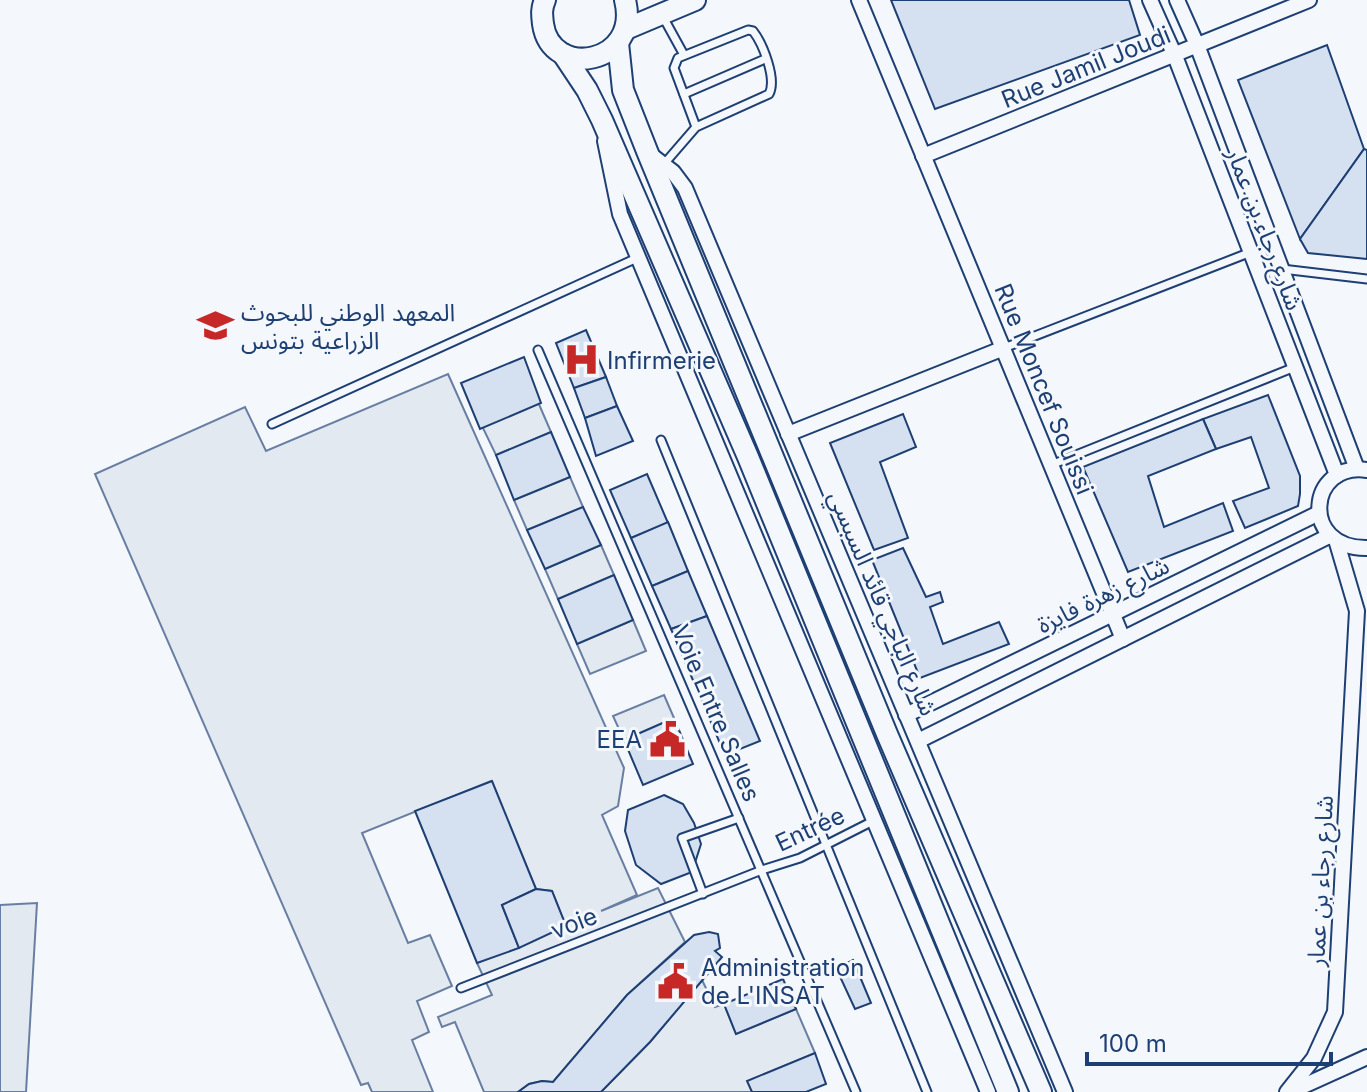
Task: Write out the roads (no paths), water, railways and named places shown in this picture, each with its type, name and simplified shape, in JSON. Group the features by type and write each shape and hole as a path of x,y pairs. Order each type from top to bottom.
{"street":[{"path":"625,0 628,15 622,36 620,78 656,158 887,734 1041,1092"},
{"path":"563,54 578,59 593,59 607,53 622,36 661,14 695,0"},
{"name":"Rue Moncef Souissi","path":"859,0 1123,639"},
{"name":"شارع رجاء بن عمار","path":"1150,0 1175,56 1337,475"},
{"name":"شارع رجاء بن عمار","path":"1177,0 1362,469"},
{"name":"Rue Jamil Joudi","path":"923,156 1309,0"},
{"path":"542,3 544,32 587,90 602,120 748,457 1008,1092"},
{"path":"602,120 612,186 620,214 988,1092"},
{"name":"شارع الباجي قائد السبسي","path":"656,158 685,188 1062,1088"},
{"path":"788,434 1004,348"},
{"path":"1319,513 1320,498 1326,485 1337,475 1362,469"},
{"name":"شارع رجاء بن عمار","path":"1288,1092 1314,1058 1335,1012 1362,612 1319,513"},
{"name":"شارع زهرة فايزة","path":"906,715 1319,513"},
{"path":"1333,540 1352,549 1367,548"},
{"name":"شارع زهرة فايزة","path":"918,741 1123,639 1333,540"},
{"path":"1362,612 1367,596"},
{"path":"1288,1092 1367,1057"}],"lane":[{"path":"661,14 684,55"},
{"path":"656,158 696,127 769,94 771,77 753,31 748,30 678,58 674,68 696,127"},
{"path":"684,94 765,59"},
{"path":"1004,348 1251,252"},
{"path":"272,424 638,257"},
{"path":"1281,269 1367,279"},
{"name":"Voie Entre Salles","path":"538,350 856,1092"},
{"path":"1051,465 1295,367"},
{"path":"661,440 927,1092"},
{"path":"739,818 682,838 703,894 762,870"},
{"name":"Entrée","path":"762,870 800,858 874,820"},
{"name":"voie","path":"461,988 703,894"}],"place":[{"name":"المعهد الوطني للبحوث الزراعية بتونس","path":"215,326"},
{"name":"Infirmerie","path":"581,360"},
{"name":"EEA","path":"668,739"},
{"name":"Administration de L'INSAT","path":"675,981"}]}
